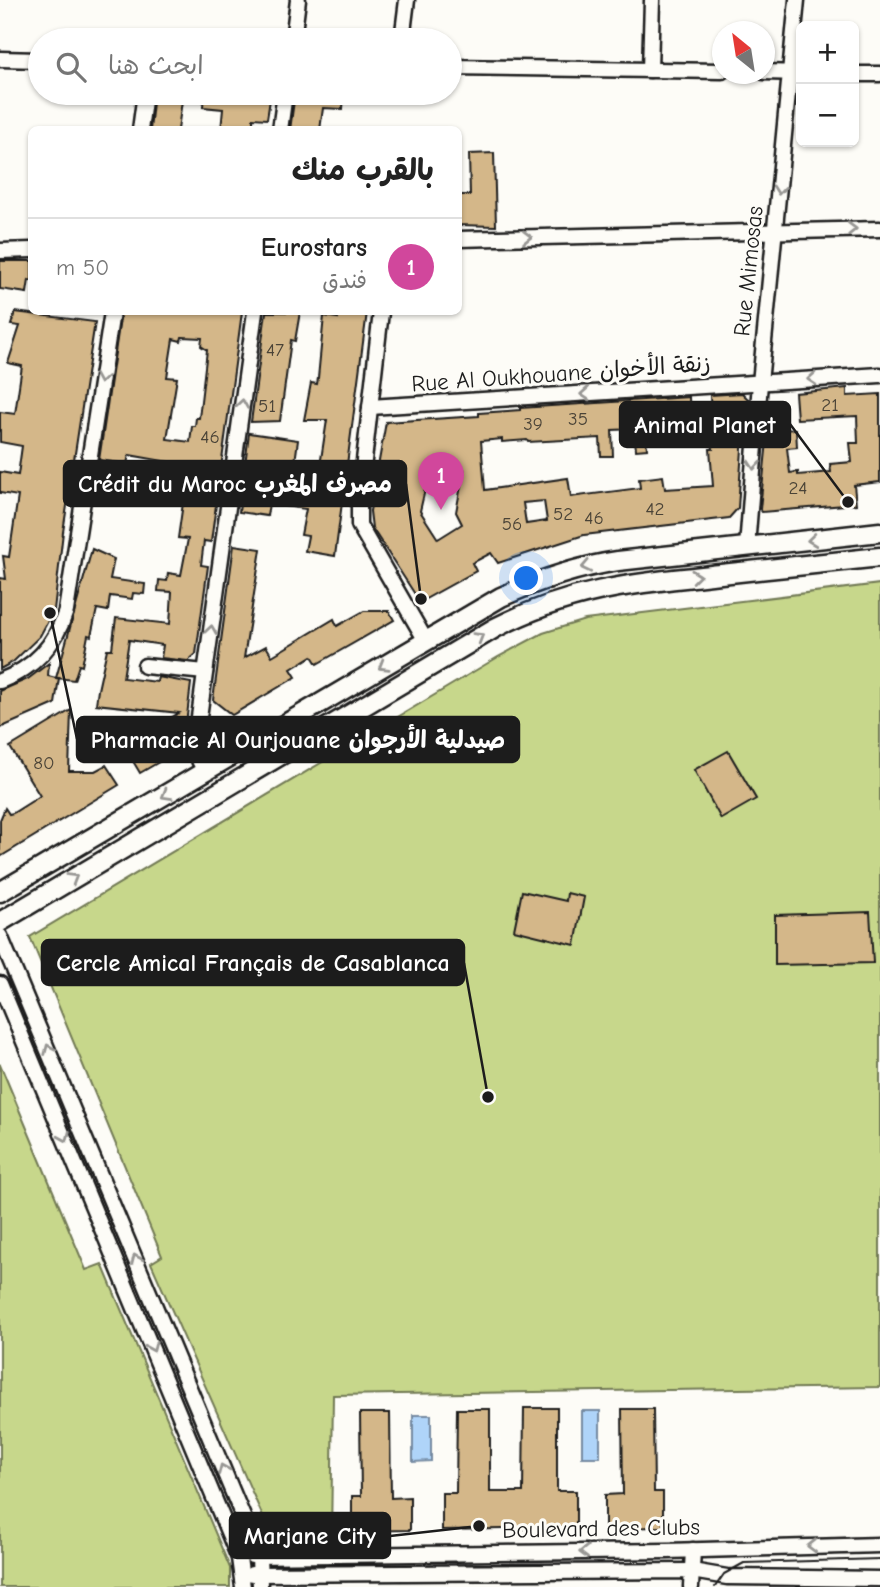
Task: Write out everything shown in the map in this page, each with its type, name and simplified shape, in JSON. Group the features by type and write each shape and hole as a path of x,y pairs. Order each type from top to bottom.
{"main road":[{"path":"0,892 501,597 538,581 579,568 618,561 880,533"},
{"path":"0,922 495,628 534,609 580,594 629,584 880,557"}],"street":[{"path":"294,28 298,0"},
{"path":"404,28 407,0"},
{"path":"650,70 652,0"},
{"name":"Rue Mimosas","path":"797,0 797,21"},
{"path":"0,59 28,60"},
{"path":"462,66 712,71"},
{"path":"775,72 796,73"},
{"name":"Rue Mimosas","path":"747,547 775,231 796,73"},
{"path":"859,74 880,74"},
{"path":"141,126 143,105"},
{"path":"281,126 283,105"},
{"path":"462,239 880,229"},
{"path":"0,251 28,250"},
{"path":"0,681 24,671 43,654 57,635 66,611 111,315"},
{"path":"205,772 195,746 255,315"},
{"path":"381,315 359,525 426,641"},
{"name":"Rue Al Oukhouane زنقة الأخوان","path":"370,407 880,375"},
{"path":"145,666 205,672"},
{"path":"0,936 259,1555 259,1580"},
{"path":"0,984 239,1558 243,1581"},
{"name":"Boulevard des Clubs","path":"239,1558 259,1555 880,1545"},
{"path":"691,1587 693,1550"},
{"name":"Boulevard des Clubs","path":"243,1581 692,1571 727,1577 878,1582"}],"green space":[{"path":"880,584 880,1387 333,1395 331,1540 281,1540 271,1535 151,1263 162,1256 30,937 498,657 543,633 585,620"},
{"path":"0,1064 86,1270 102,1264 230,1568 230,1587 0,1587"}],"water":[{"path":"582,1411 600,1411 600,1457 582,1457"},
{"path":"413,1415 431,1415 431,1461 413,1462"}],"building":[{"path":"153,105 181,105 179,126 150,126"},
{"path":"269,105 267,119 253,118 253,126 221,126 223,109 203,107"},
{"path":"293,105 343,105 343,109 323,108 321,126 291,126"},
{"path":"494,153 496,226 462,225 462,195 470,195 469,154"},
{"path":"0,261 28,261 27,293 0,289"},
{"path":"15,312 95,322 54,610 40,636 13,662 0,669 0,578 6,579 3,556 9,557 18,496 0,493 0,472 18,475 22,446 0,442 0,412 15,414 22,366 8,363 20,326 11,325"},
{"path":"121,315 242,315 211,542 204,541 201,565 208,566 196,654 188,661 161,658 163,645 129,640 123,678 157,682 158,677 191,683 185,732 171,755 140,773 124,746 146,733 154,746 162,723 179,713 96,704 98,690 107,649 112,649 116,618 170,624 172,592 158,591 159,580 167,581 168,573 181,575 188,539 178,538 186,482 172,481 175,463 129,455 127,464 99,460","holes":["182,337 202,338 201,346 207,350 199,418 196,418 195,426 192,426 190,442 167,439 177,378 167,377 173,339 181,341"]},
{"path":"266,315 299,315 295,341 291,340 280,421 251,422"},
{"path":"338,315 367,315 335,556 305,551 308,536 301,535 306,509 269,504 267,516 239,512 249,433 298,440 295,462 320,466 327,420 304,420 311,383 317,384 324,316 338,318"},
{"path":"847,388 847,396 880,394 880,482 854,485 856,504 762,512 760,509 768,431 796,429 797,447 787,448 790,473 798,472 798,475 831,472 830,464 852,462 850,443 858,443 857,416 797,419 795,393"},
{"path":"742,393 749,400 743,434 738,508 729,518 584,535 498,563 491,553 472,563 476,571 420,602 372,528 370,511 386,422 479,416 479,413 520,408 689,397 690,424 679,425 680,441 669,442 668,426 645,428 647,449 636,450 634,429 612,430 613,456 601,456 600,438 528,442 502,442 502,439 481,441 485,490 568,478 571,497 640,488 639,479 663,476 665,489 713,486 710,449 713,449 712,442 717,441 715,418 711,418 710,395","holes":["464,470 456,512 462,524 438,539 420,511 429,472","544,501 547,521 526,524 523,503"]},
{"path":"234,545 261,549 244,658 266,646 272,656 334,619 337,626 364,611 389,611 394,620 317,664 312,656 291,669 296,677 232,715 213,700"},
{"path":"92,549 114,559 110,579 145,584 144,594 133,593 132,599 110,596 108,611 97,609 82,666 79,665 74,680 59,678 55,704 0,728 0,691 28,679 49,663 48,676 56,678"},
{"path":"71,710 69,771 95,771 106,765 119,785 0,857 0,820 5,808 9,814 13,813 40,796 10,747"},
{"path":"728,751 756,799 721,819 694,770"},
{"path":"522,891 566,901 567,893 584,897 575,945 514,930"},
{"path":"870,912 873,963 775,965 775,915"},
{"path":"524,1408 557,1408 557,1491 576,1491 576,1528 442,1530 442,1493 456,1493 457,1409 490,1409 490,1492 523,1492"},
{"path":"622,1409 653,1409 654,1492 663,1492 663,1527 605,1528 605,1495 623,1494"},
{"path":"360,1413 390,1413 391,1498 410,1497 410,1530 352,1531 352,1496 361,1496"}],"tram line":[{"path":"715,1587 724,1574 744,1563 880,1559"}],"place":[{"name":"Animal Planet","path":"848,502"},
{"name":"Eurostars","path":"441,510"},
{"name":"Crédit du Maroc مصرف المغرب","path":"421,599"},
{"name":"Pharmacie Al Ourjouane صيدلية الأرجوان","path":"50,613"},
{"name":"Cercle Amical Français de Casablanca","path":"488,1097"},
{"name":"Marjane City","path":"479,1526"}]}
